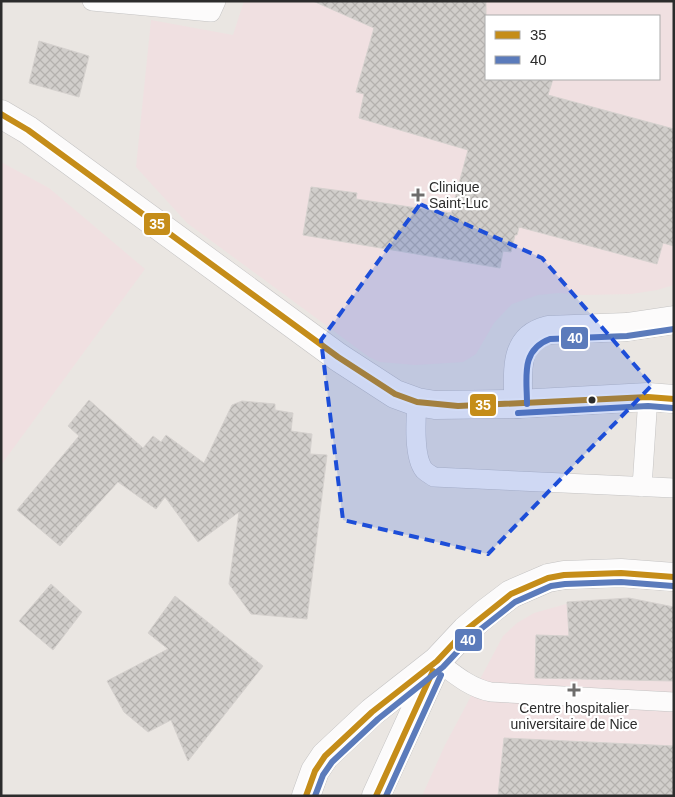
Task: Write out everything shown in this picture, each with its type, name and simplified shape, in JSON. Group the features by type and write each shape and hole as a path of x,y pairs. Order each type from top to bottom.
{"main road":[{"path":"1,114 28,130 338,357 395,394 417,402 458,406 661,398"},
{"path":"518,404 520,354 527,342 540,332 548,330 627,328 674,320"},
{"path":"306,796 315,771 325,756 372,712 437,661 486,612 511,594 548,578 581,573 621,573 674,577"},
{"path":"376,796 437,661"}],"lane":[{"path":"92,1 211,12 216,1"},
{"path":"642,487 661,398"},
{"path":"417,402 415,431 418,451 423,469 434,477 674,488"},
{"path":"437,661 468,684 486,691 674,702"}],"highlighted area":[{"path":"420,204 542,258 652,385 488,554 343,520 321,340"}],"shaded area":[{"name":"Clinique Saint-Luc","path":"244,1 674,1 674,285 631,294 584,295 559,293 538,295 512,304 494,323 476,354 463,362 415,365 380,362 369,357 187,223 136,167 151,20 233,35"},
{"path":"1,162 49,188 145,269 1,465"},
{"name":"Centre hospitalier universitaire de Nice","path":"629,598 674,607 674,796 422,796 445,745 503,636 517,623 534,613 577,601"}],"building":[{"path":"313,1 486,1 485,80 553,80 548,95 674,129 674,246 663,243 657,264 519,227 511,252 503,251 500,268 303,235 311,187 357,193 356,199 451,213 468,150 359,118 364,94 356,92 374,28"},
{"path":"39,41 89,56 79,97 29,83"},
{"path":"89,400 143,448 153,436 161,442 166,435 204,463 232,405 242,401 275,404 275,410 293,413 291,431 312,434 310,454 327,455 307,619 251,614 229,584 239,512 198,542 165,497 156,509 118,482 60,546 17,510 79,436 68,426"},
{"path":"51,584 82,612 53,650 19,621"},
{"path":"175,596 263,666 188,761 171,720 148,732 124,712 107,681 168,649 148,633"},
{"path":"629,598 674,607 674,681 535,678 536,635 569,636 567,602"},
{"path":"504,738 674,746 674,796 498,796"}],"transit line":[{"name":"35","path":"1,114 28,130 338,357 395,394 417,402 458,406 648,397 674,399"},
{"name":"40","path":"527,404 527,366 534,350 540,344 550,339 627,336 674,329"},
{"name":"40","path":"518,413 648,406 673,408"},
{"name":"35","path":"306,796 315,771 325,756 372,712 437,661 466,630 511,594 548,578 564,575 621,573 674,577"},
{"name":"40","path":"315,796 323,775 332,762 378,719 443,667 472,636 515,602 551,586 565,584 621,582 673,586"},
{"name":"35","path":"376,796 433,671"},
{"name":"40","path":"386,796 441,675"}],"place":[{"name":"Clinique Saint-Luc","path":"418,195"},
{"name":"Centre hospitalier universitaire de Nice","path":"574,690"}]}
